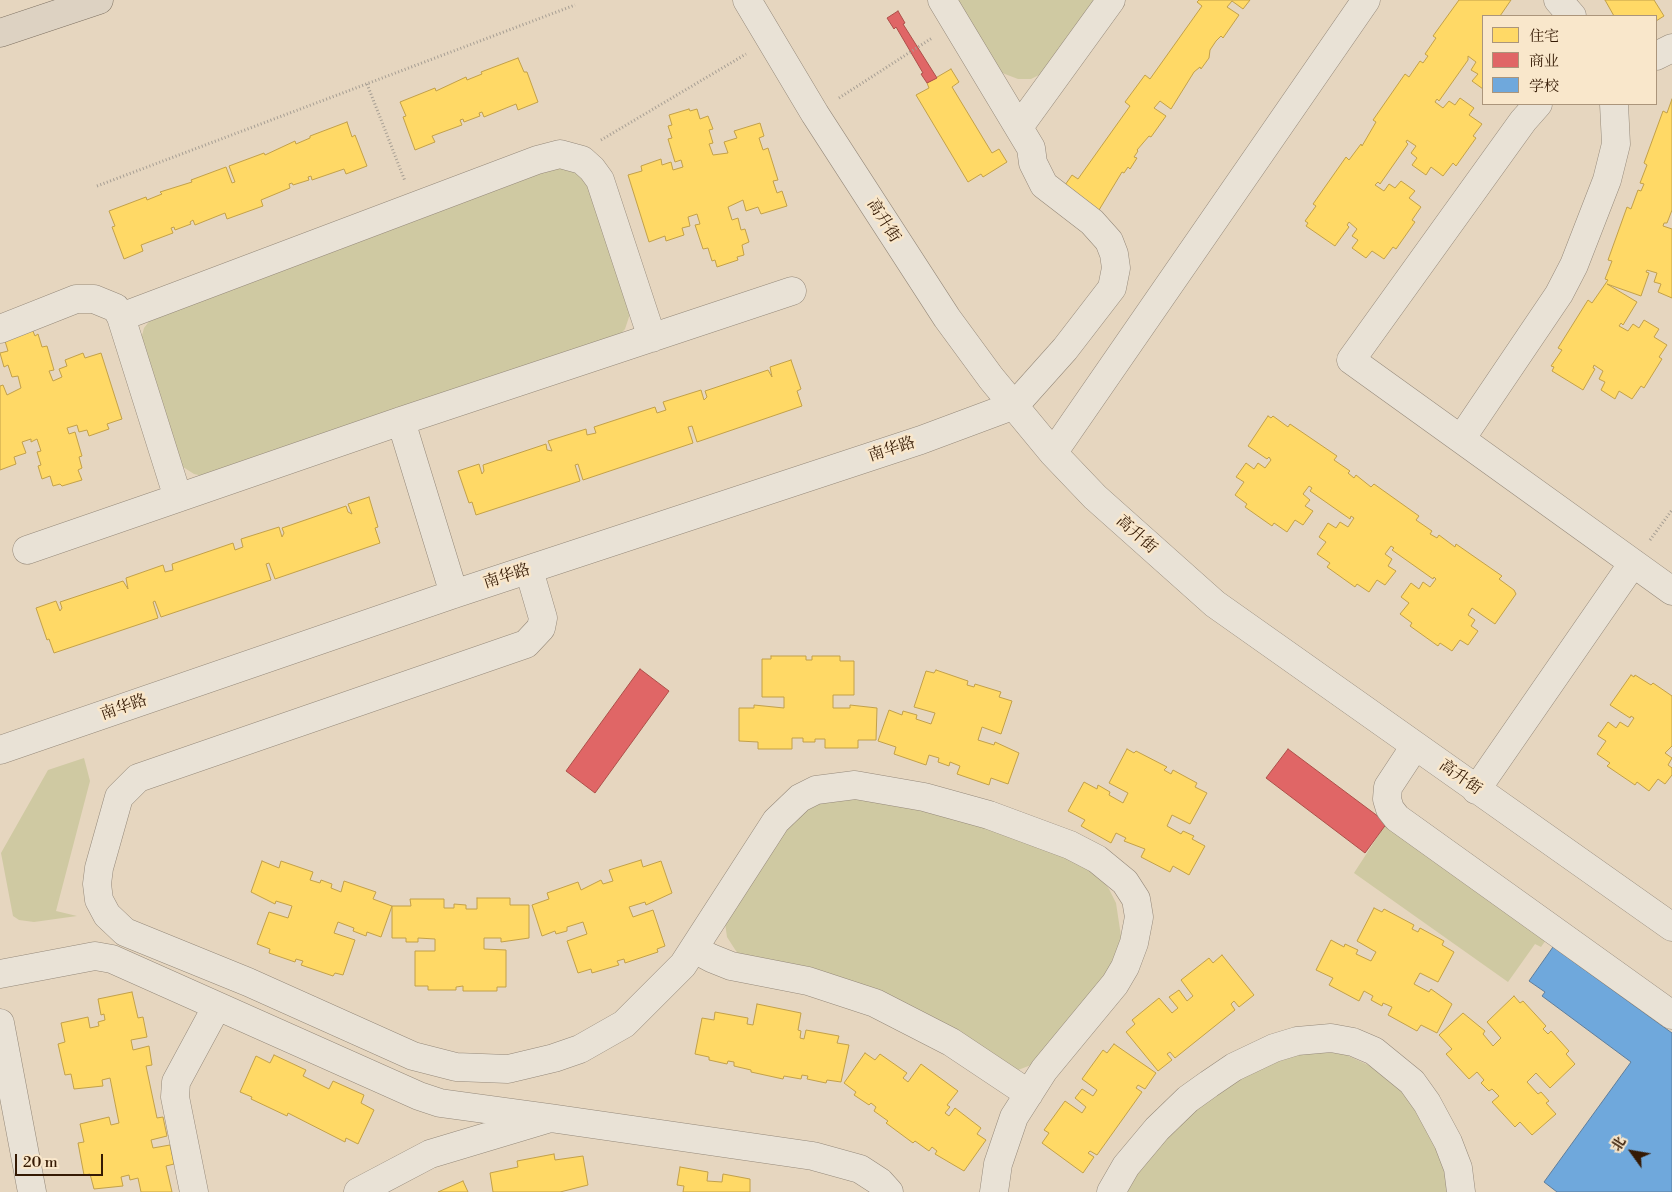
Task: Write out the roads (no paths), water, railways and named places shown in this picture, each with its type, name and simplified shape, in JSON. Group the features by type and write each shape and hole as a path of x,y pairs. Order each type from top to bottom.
{"main road":[{"path":"0,33 99,0"}],"street":[{"name":"高升街","path":"747,0 815,114 947,318 991,378 1053,453 1131,530 1215,604 1672,927"},
{"path":"1019,127 1111,0"},
{"path":"1053,453 1366,0"},
{"path":"1558,0 1571,15"},
{"path":"949,11 1031,148 1033,163 1044,186 1101,230 1114,254 1116,268 1112,288 1065,349 1015,405"},
{"path":"1657,56 1672,48"},
{"path":"992,81 1002,88 1020,92 1041,89 1051,83"},
{"path":"1537,105 1522,120 1351,360 1672,591"},
{"path":"1461,439 1559,294 1574,265 1607,180 1616,144 1614,105"},
{"path":"121,317 548,156 560,154 582,160 600,180 652,338"},
{"path":"27,550 401,421 792,291"},
{"path":"0,329 76,299 94,299 106,302 116,308 121,317 178,498"},
{"name":"南华路","path":"0,750 454,594 921,440 1015,405"},
{"path":"401,421 454,594"},
{"path":"1476,790 1633,563"},
{"path":"529,570 542,618 541,628 526,644 138,778 119,797 98,868 99,900 107,915 125,932 248,982 413,1056 456,1067 508,1069 554,1058 595,1041 624,1024 662,987 694,948 776,821 800,798 816,790 855,785 924,797 1008,821 1070,845 1097,859 1125,882 1136,899 1139,918 1134,943 1126,967 1115,984 1044,1070 1014,1117 1004,1140 994,1192"},
{"path":"1415,746 1388,786 1387,799 1390,809 1397,818 1672,1015"},
{"path":"694,948 711,958 739,968 808,980 875,1002 951,1042 1029,1094"},
{"path":"0,974 95,956 112,959 433,1100 813,1156 860,1169 880,1182 889,1192"},
{"path":"194,1192 175,1097 176,1082 217,1006"},
{"path":"0,1023 32,1192"},
{"path":"1111,1192 1126,1166 1157,1128 1188,1099 1208,1084 1234,1067 1274,1048 1297,1041 1331,1038 1353,1042 1374,1051 1412,1082 1427,1103 1448,1142 1458,1168 1461,1192"},
{"path":"358,1192 430,1154 550,1118"}]}
